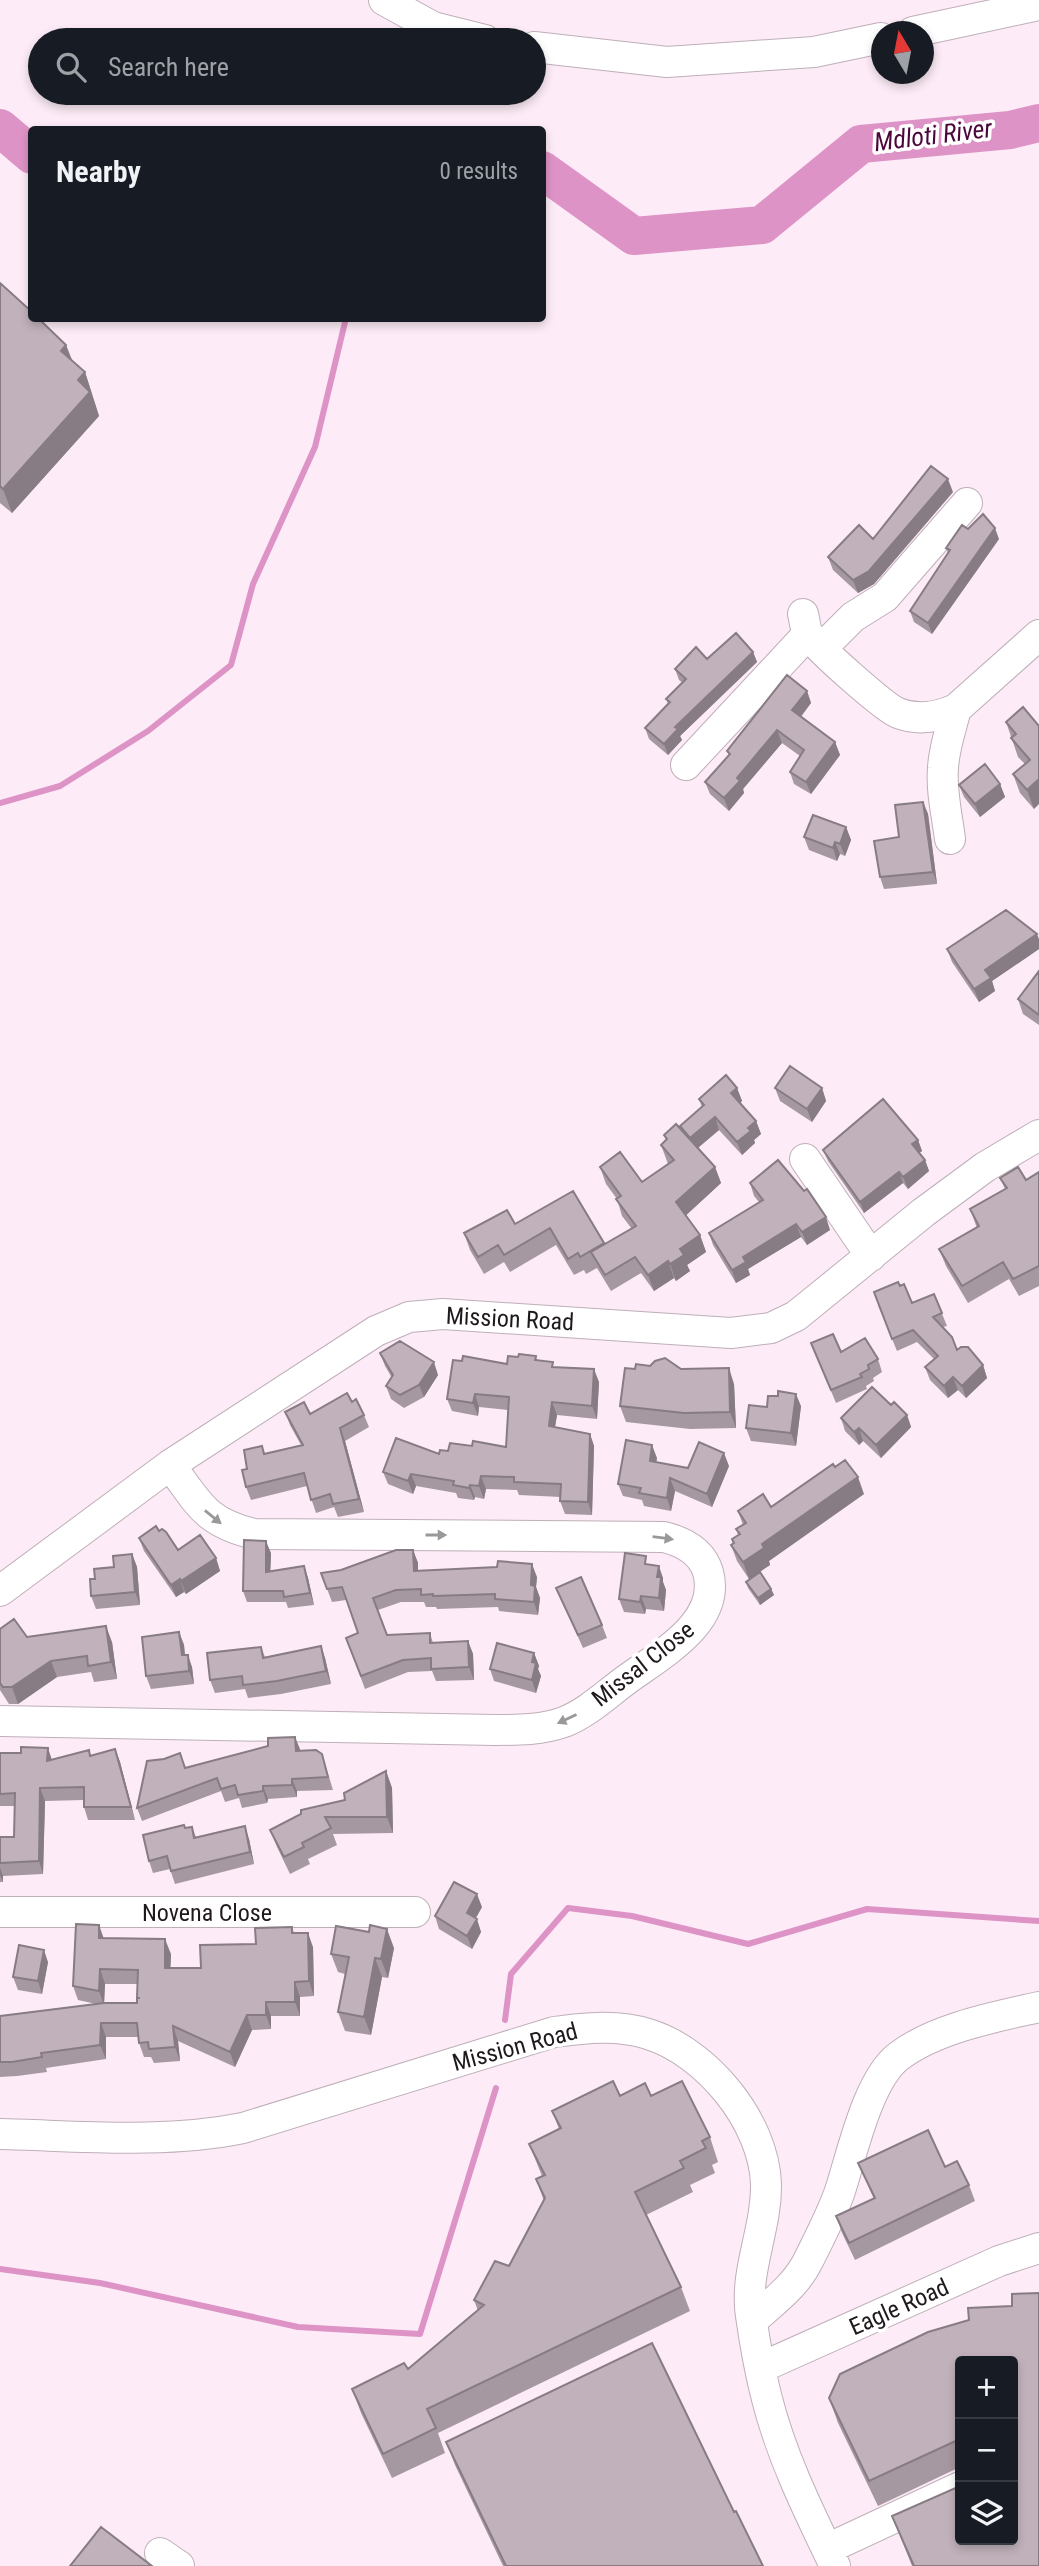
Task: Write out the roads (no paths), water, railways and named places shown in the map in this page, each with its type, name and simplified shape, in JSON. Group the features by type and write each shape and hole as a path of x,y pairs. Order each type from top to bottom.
{"street":[{"path":"384,0 437,28"},
{"path":"934,28 1039,5"},
{"path":"546,48 667,62 814,52 871,40"},
{"path":"686,765 811,632 853,617 885,597 967,503"},
{"path":"811,632 876,699 897,713 929,717 956,709 1039,635"},
{"path":"950,839 943,767 956,709"},
{"name":"Mission Road","path":"0,1591 170,1465 376,1331 409,1317 443,1314 731,1334 771,1328 796,1316 924,1212 985,1167 1039,1135"},
{"path":"805,1159 871,1256"},
{"name":"Missal Close","path":"0,1721 495,1730 545,1727 566,1721 590,1707 678,1642 700,1619 709,1601 710,1583 706,1568 699,1557 689,1546 664,1537 254,1534 219,1523 206,1512 170,1465"},
{"name":"Novena Close","path":"0,1912 415,1912"},
{"path":"752,2321 798,2278 809,2260 838,2194 866,2108 885,2069 897,2057 920,2043 988,2019 1039,2007"},
{"name":"Mission Road","path":"0,2134 170,2137 212,2134 243,2128 554,2032 599,2026 648,2034 687,2051 715,2078 747,2119 761,2154 766,2186 750,2277 752,2321 760,2368 783,2453 831,2558"},
{"name":"Eagle Road","path":"760,2368 999,2261 1039,2248"},
{"path":"831,2558 955,2490"}],"waterway":[{"name":"Mdloti River","path":"546,173 634,236 762,225 861,144 1010,130 1039,123"},
{"name":"Mdloti River","path":"0,128 28,152"},
{"path":"0,803 60,786 148,731 231,665 253,584 315,447 345,322"},
{"path":"505,2020 511,1974 568,1908 632,1916 748,1944 867,1909 1039,1921"},
{"path":"0,2269 100,2283 298,2327 420,2334 496,2088"}]}
